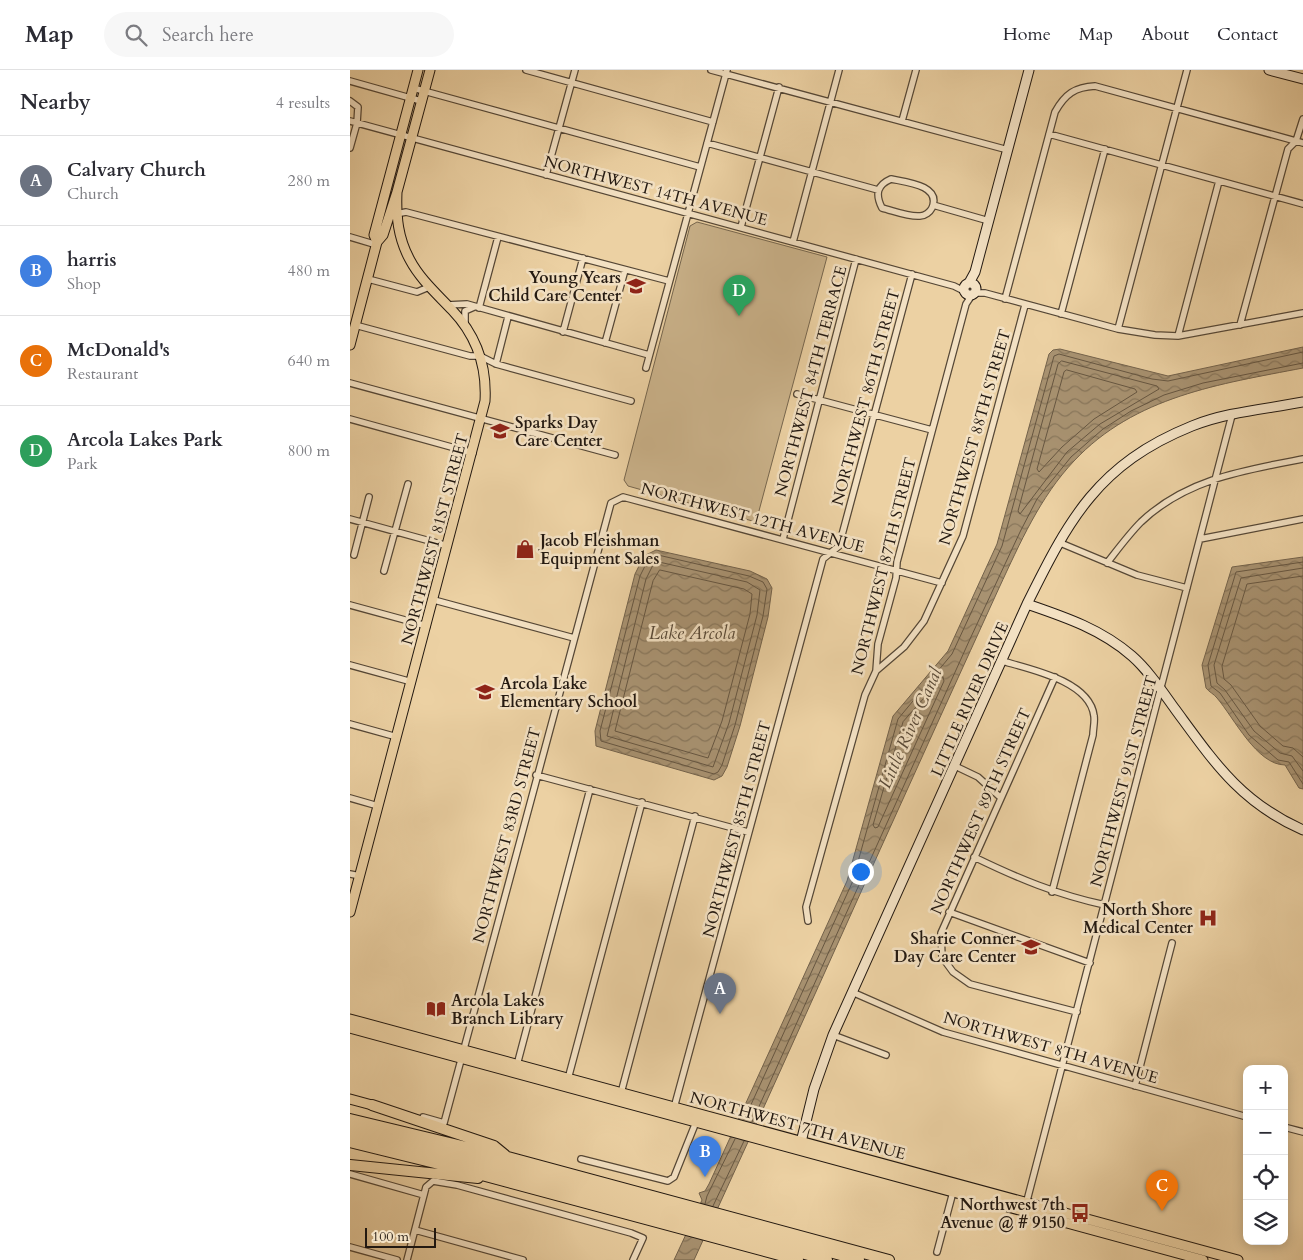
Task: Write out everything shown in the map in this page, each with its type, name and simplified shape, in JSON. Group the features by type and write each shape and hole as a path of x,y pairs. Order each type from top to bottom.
{"highway":[{"path":"372,1105 494,1146 508,1157"},
{"path":"350,1119 508,1157 691,1218 859,1260"},
{"path":"350,1126 691,1218 827,1260"},
{"path":"350,1134 691,1218"},
{"path":"350,1142 489,1177 691,1218"},
{"path":"350,1165 476,1179 489,1177"},
{"path":"715,1225 798,1260"},
{"path":"715,1225 889,1260"}],"main road":[{"path":"377,244 374,235 418,70"},
{"path":"350,344 377,244 383,235 397,192 430,70"},
{"name":"NORTHWEST 81ST STREET","path":"350,912 482,419 485,401 484,375 480,356 465,326 429,286 406,253 398,231 396,214 397,192"},
{"name":"NORTHWEST 7TH AVENUE","path":"350,1019 558,1084 674,1111 1026,1207 1132,1241 1203,1260"},
{"name":"NORTHWEST 7TH AVENUE","path":"350,1028 517,1065 621,1093 674,1111 696,1122 734,1128"},
{"path":"558,1084 568,1079"},
{"path":"350,1099 372,1105"},
{"name":"NORTHWEST 7TH AVENUE","path":"800,1146 954,1192 1162,1239 1238,1260"},
{"path":"1132,1241 1140,1238 1154,1242 1162,1239"},
{"path":"1181,1254 1188,1250 1216,1257 1222,1256"}],"street":[{"path":"526,70 713,122"},
{"path":"546,175 575,70"},
{"path":"711,70 726,72 1008,150"},
{"path":"793,242 839,70"},
{"path":"902,121 916,70"},
{"name":"NORTHWEST 87TH STREET","path":"808,921 806,907 865,695 876,671 878,644 896,578 896,570 1029,70"},
{"path":"1118,329 1187,70"},
{"path":"1268,70 1303,79"},
{"path":"646,368 726,72"},
{"path":"350,81 421,101"},
{"path":"1004,299 1055,112 1069,92 1083,87 1095,86 1303,143"},
{"path":"741,228 779,87"},
{"path":"413,88 700,167"},
{"path":"350,101 358,107 357,124 350,145"},
{"path":"1240,325 1288,149 1296,141 1303,119"},
{"name":"NORTHWEST 14TH AVENUE","path":"350,122 1118,329 1155,335 1178,336 1303,313"},
{"path":"1049,134 1303,204"},
{"path":"707,143 878,190"},
{"path":"1061,314 1105,149"},
{"path":"891,179 926,188 932,194 934,205 931,211 923,216 882,208 877,199 878,190 882,183 891,179"},
{"path":"1178,336 1219,181"},
{"path":"934,205 989,221"},
{"path":"396,214 406,212 670,281"},
{"path":"350,237 377,244"},
{"path":"476,308 498,237"},
{"path":"563,332 583,258"},
{"name":"NORTHWEST 84TH TERRACE","path":"783,539 856,259"},
{"path":"605,343 625,270"},
{"name":"NORTHWEST 86TH STREET","path":"830,553 839,546 912,274"},
{"path":"368,279 417,292 429,286"},
{"path":"447,305 467,304 508,317 650,355"},
{"name":"NORTHWEST 88TH STREET","path":"876,671 904,647 924,621 963,536 1025,304"},
{"path":"465,326 464,313 476,308"},
{"path":"496,364 508,317"},
{"path":"355,325 470,356 480,356 496,364 631,401"},
{"path":"484,375 489,366 496,364"},
{"path":"350,383 614,455"},
{"path":"797,394 932,430"},
{"name":"LITTLE RIVER DRIVE","path":"800,1146 814,1089 833,1035 1027,604 1058,542 1081,506 1108,476 1140,452 1192,425 1232,415 1303,402"},
{"name":"NORTHWEST 91ST STREET","path":"1026,1207 1232,415"},
{"path":"350,420 473,453"},
{"path":"1106,563 1141,522 1168,500 1228,474 1303,459"},
{"path":"384,571 408,484"},
{"path":"354,555 369,497"},
{"name":"NORTHWEST 12TH AVENUE","path":"615,499 623,497 942,583"},
{"name":"NORTHWEST 83RD STREET","path":"372,1105 444,1123 536,775 611,503 615,499"},
{"path":"350,519 448,546"},
{"path":"1200,539 1303,519"},
{"path":"1058,542 1137,575 1187,588"},
{"name":"NORTHWEST 85TH STREET","path":"674,1111 823,559 830,553"},
{"path":"434,600 574,638"},
{"path":"1027,604 1084,624 1132,656 1161,689 1214,762 1240,791 1260,807 1303,830"},
{"path":"350,605 426,626"},
{"path":"1002,661 1055,678 1075,688 1087,699 1094,715 1093,735 1052,892"},
{"path":"350,665 412,682"},
{"name":"NORTHWEST 89TH STREET","path":"1055,678 949,912 941,933 942,957 953,972 970,984 1077,1012"},
{"path":"350,724 397,737"},
{"path":"955,766 978,777 1001,798"},
{"path":"536,775 695,816 748,832"},
{"path":"517,1065 590,789"},
{"path":"350,798 378,806"},
{"path":"568,1079 642,802"},
{"path":"621,1093 695,816"},
{"path":"974,857 1052,892 1105,905"},
{"path":"350,874 360,876"},
{"path":"949,912 1090,963"},
{"path":"1135,1086 1172,942"},
{"name":"NORTHWEST 8TH AVENUE","path":"852,992 943,1032 1243,1116"},
{"path":"833,1035 886,1055"},
{"path":"581,1160 668,1181 674,1177 696,1122"},
{"path":"1288,1128 1303,1132"},
{"path":"350,1174 424,1195"},
{"path":"407,1260 426,1187 433,1181 457,1184 631,1233 643,1238 634,1260"},
{"path":"938,1252 954,1192"},
{"path":"415,1230 523,1260"},
{"path":"350,1247 397,1260"}],"shaded area":[{"path":"697,222 827,257 756,522 628,486 624,480 690,226"}],"water":[{"name":"Little River Canal","path":"1303,347 1303,368 1210,387 1151,407 1124,421 1098,439 1074,461 1051,490 1032,521 999,588 694,1260 674,1260 702,1200 699,1193 705,1191 709,1184 847,881 893,716 948,651 997,544 1049,354 1053,350 1060,349 1168,376"},
{"name":"Lake Arcola","path":"656,550 750,571 767,579 772,588 768,617 740,726 727,767 722,776 714,780 596,746 595,731 635,574 644,556"},
{"path":"1303,557 1303,789 1299,788 1285,765 1275,763 1265,757 1247,739 1217,698 1206,688 1202,665 1232,567"}],"place":[{"name":"Young Years Child Care Center","path":"636,286"},
{"name":"Arcola Lakes Park","path":"739,316"},
{"name":"Sparks Day Care Center","path":"500,431"},
{"name":"Jacob Fleishman Equipment Sales","path":"525,549"},
{"name":"Arcola Lake Elementary School","path":"485,692"},
{"name":"North Shore Medical Center","path":"1208,918"},
{"name":"Sharie Conner Day Care Center","path":"1031,947"},
{"name":"Arcola Lakes Branch Library","path":"436,1009"},
{"name":"Calvary Church","path":"720,1014"},
{"name":"harris","path":"705,1177"},
{"name":"McDonald's","path":"1162,1211"},
{"name":"Northwest 7th Avenue @ # 9150","path":"1080,1213"}]}
